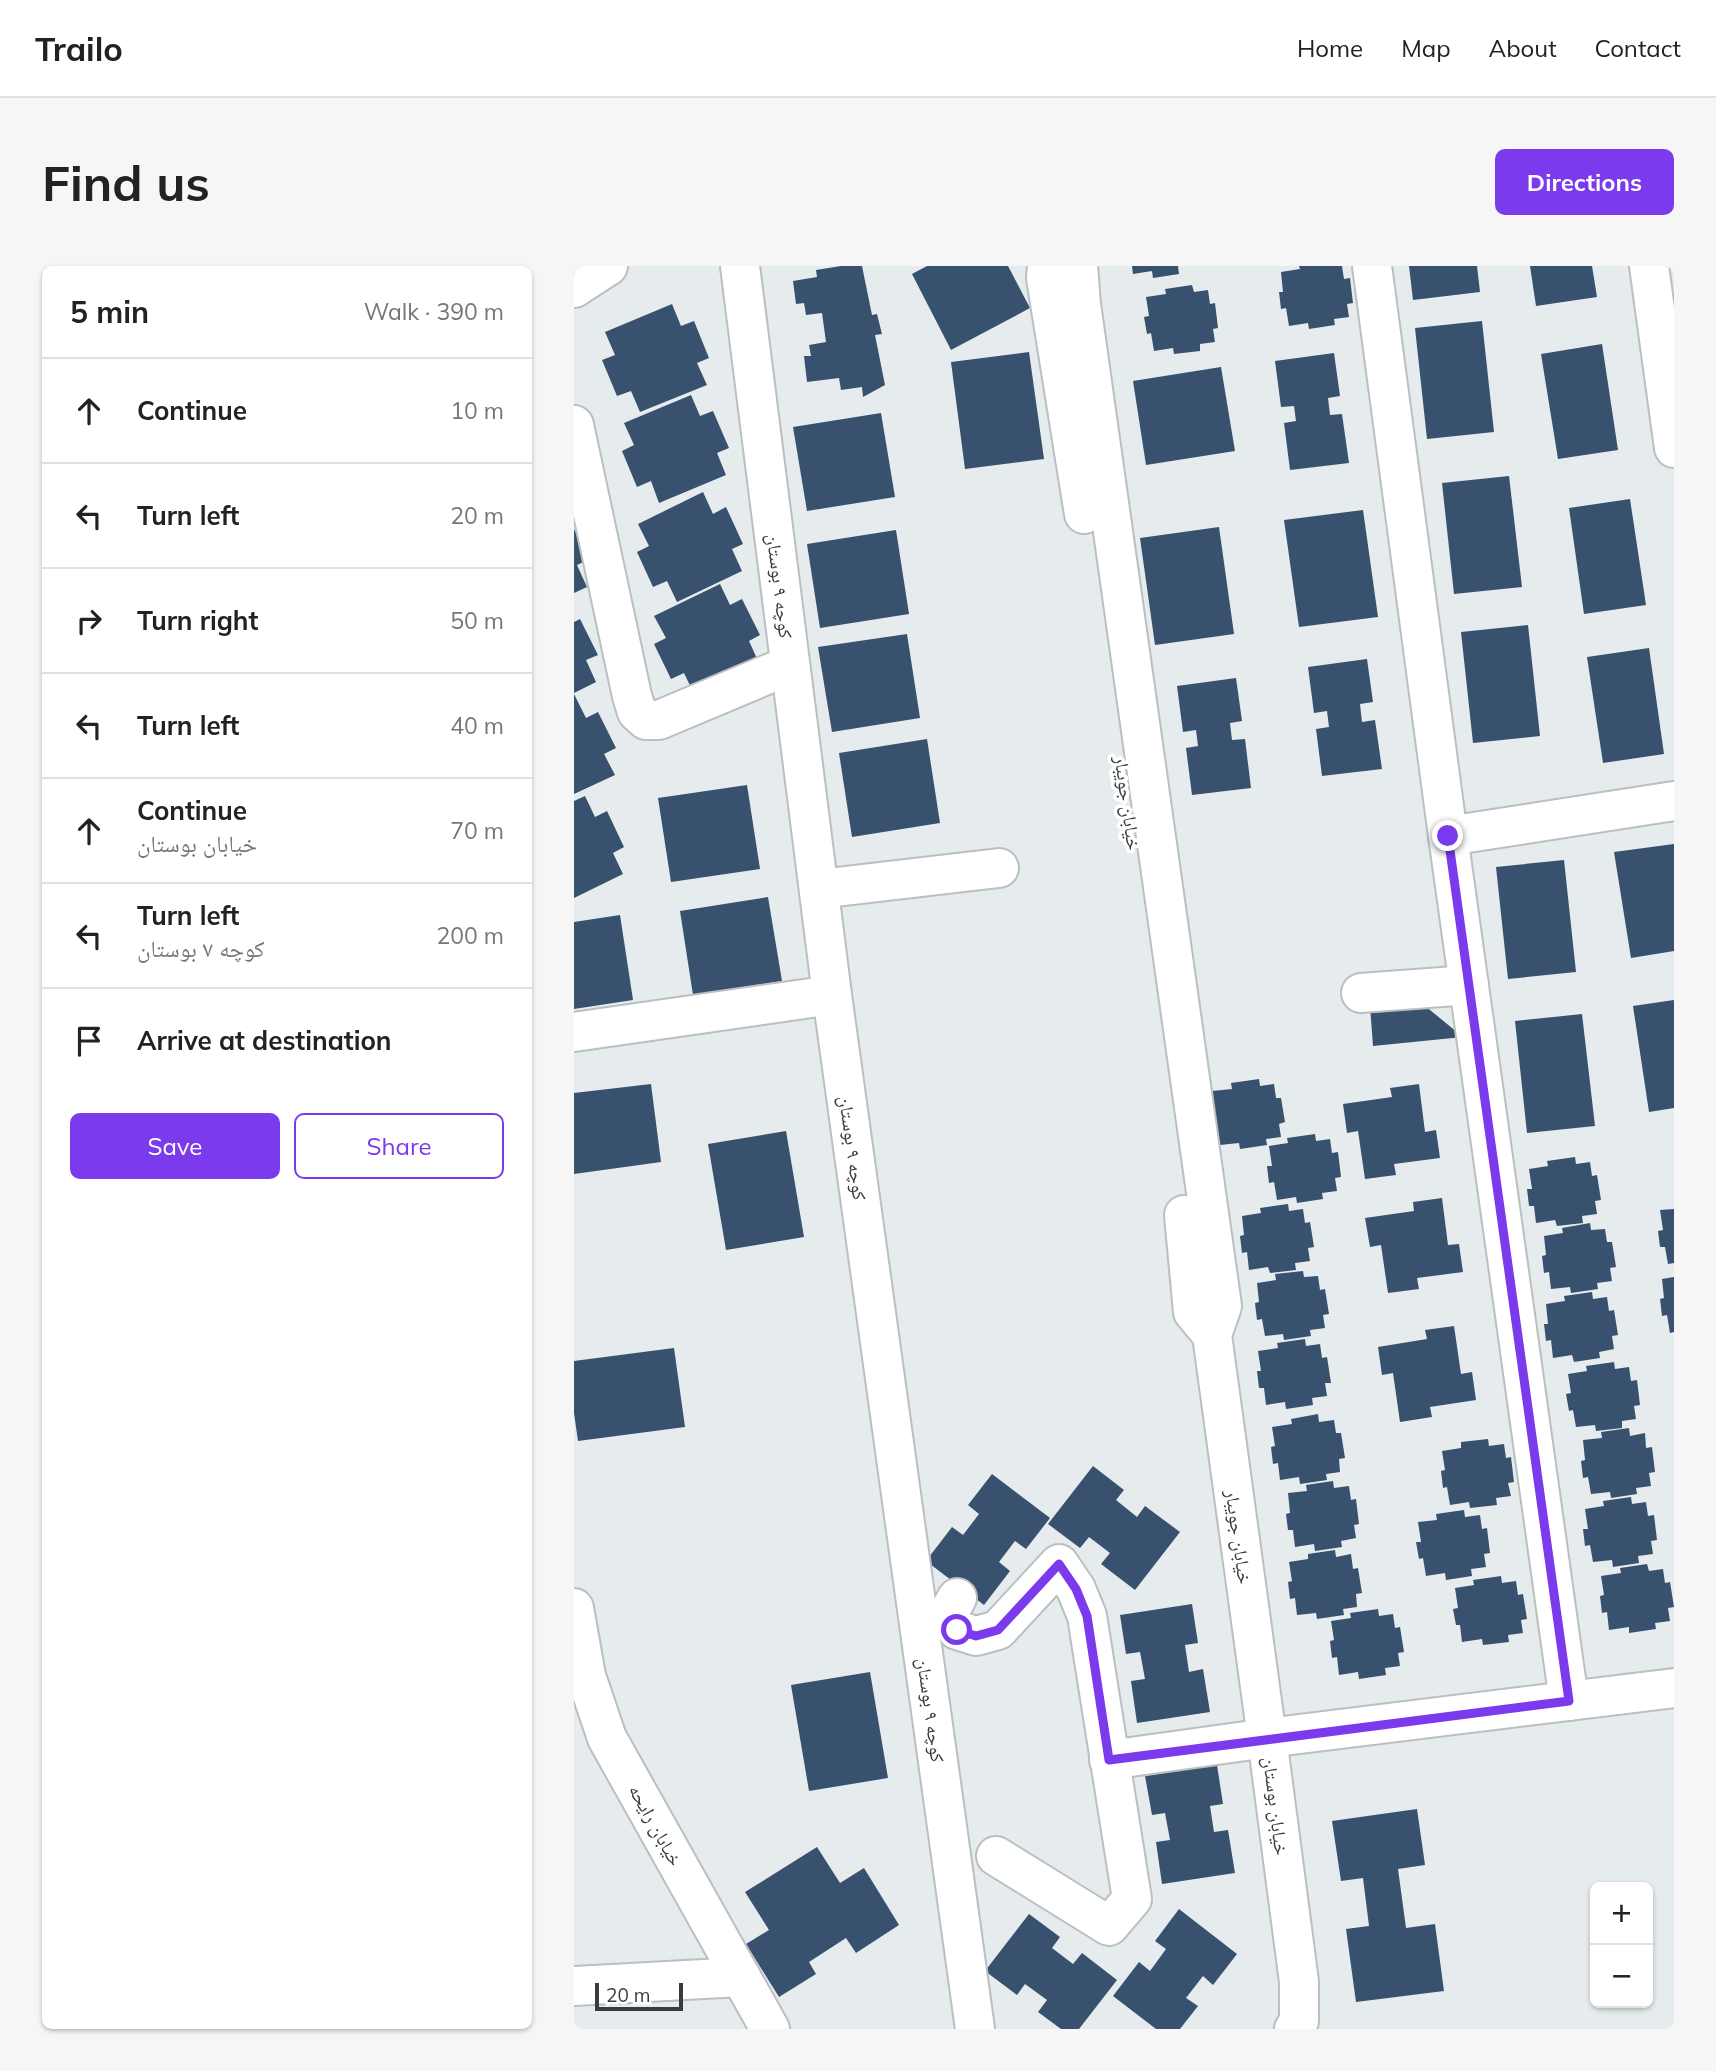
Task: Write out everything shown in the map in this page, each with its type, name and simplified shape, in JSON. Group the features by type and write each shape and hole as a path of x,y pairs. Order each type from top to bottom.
{"street":[{"path":"574,288 608,266"},
{"name":"کوچه ۹ بوستان","path":"740,266 832,995 975,2029"},
{"name":"خیابان جویبار","path":"1047,266 1046,278 1122,756 1186,1229 1193,1312 1212,1335"},
{"name":"خیابان جویبار","path":"1078,266 1081,304 1222,1306 1212,1335 1267,1738"},
{"path":"1372,266 1448,836 1569,1701"},
{"path":"1649,266 1674,448"},
{"path":"574,425 637,712 646,720 660,720 790,665"},
{"path":"1448,836 1674,802"},
{"path":"819,889 999,868"},
{"path":"1361,993 1469,985"},
{"path":"574,1032 832,995"},
{"path":"957,1598 947,1615 957,1630 976,1636 998,1630 1059,1564 1076,1589 1087,1616 1132,1899 1109,1926 996,1856"},
{"name":"خیابان رایحه","path":"574,1608 580,1676 607,1738 771,2029"},
{"name":"خیابان بوستان","path":"1294,2029 1299,2021 1299,1982 1267,1738 1674,1688"},
{"path":"1109,1760 1267,1738"},
{"path":"574,1986 741,1977"}],"building":[{"path":"862,266 872,315 877,314 882,334 875,335 885,385 863,397 862,387 841,390 839,378 807,382 804,356 811,356 809,345 826,342 822,313 806,315 804,303 796,304 793,281 817,277 816,270"},
{"path":"927,266 1008,266 1030,308 951,350 912,274"},
{"path":"1132,266 1178,266 1179,274 1153,278 1152,271 1133,274"},
{"path":"1299,266 1342,266 1344,279 1350,278 1353,303 1347,304 1349,317 1334,319 1335,325 1309,329 1308,323 1289,326 1286,308 1281,309 1281,272 1300,269"},
{"path":"1409,266 1477,266 1480,292 1413,300"},
{"path":"1530,266 1592,266 1597,297 1536,306"},
{"path":"1192,285 1194,292 1208,290 1210,304 1215,303 1218,328 1213,329 1215,342 1200,344 1200,351 1174,354 1173,348 1154,351 1151,333 1147,334 1144,317 1149,316 1146,297 1166,294 1165,289"},
{"path":"672,304 681,326 694,321 709,358 697,363 707,385 640,412 631,391 617,396 602,360 615,355 605,332"},
{"path":"1482,321 1494,432 1427,439 1415,328"},
{"path":"1602,344 1618,450 1558,459 1541,354"},
{"path":"1029,352 1044,459 965,469 951,362"},
{"path":"1334,353 1340,396 1328,398 1330,415 1342,414 1349,463 1290,470 1284,423 1296,421 1294,406 1281,407 1275,361"},
{"path":"1221,367 1235,451 1146,465 1133,381"},
{"path":"691,395 700,416 713,411 729,448 717,453 726,475 659,503 651,481 637,487 622,451 634,445 624,423"},
{"path":"881,413 895,497 807,511 793,427"},
{"path":"1509,476 1522,587 1454,594 1442,483"},
{"path":"703,492 713,514 726,507 743,544 732,549 742,571 677,602 667,581 653,587 637,552 649,546 638,524"},
{"path":"1630,499 1646,605 1584,614 1569,508"},
{"path":"1363,510 1378,617 1299,627 1284,520"},
{"path":"1219,527 1234,634 1155,645 1140,538"},
{"path":"574,529 588,560 577,565 587,587 574,593"},
{"path":"896,530 909,614 820,628 807,544"},
{"path":"720,584 730,605 742,599 760,635 749,641 759,663 694,694 684,673 671,679 654,644 666,638 654,616"},
{"path":"580,619 598,655 586,660 596,682 574,693 574,622"},
{"path":"1528,625 1540,736 1473,743 1461,632"},
{"path":"907,634 920,718 832,732 818,647"},
{"path":"1649,648 1664,754 1603,763 1587,657"},
{"path":"1367,659 1373,702 1360,704 1362,722 1375,720 1382,769 1322,776 1316,729 1329,727 1327,711 1314,713 1308,667"},
{"path":"1236,678 1242,721 1230,723 1232,740 1245,739 1251,788 1192,795 1186,748 1198,746 1196,730 1183,732 1177,686"},
{"path":"574,694 586,718 598,712 616,748 604,754 615,775 574,794"},
{"path":"927,739 940,823 852,837 839,753"},
{"path":"747,785 760,869 671,882 658,798"},
{"path":"585,796 595,817 607,811 624,847 613,853 623,874 574,898 574,801"},
{"path":"1674,844 1674,951 1631,958 1614,852"},
{"path":"1564,860 1576,972 1508,979 1496,867"},
{"path":"768,897 782,981 693,995 680,911"},
{"path":"620,915 633,1000 574,1009 574,922"},
{"path":"1674,1000 1674,1108 1649,1112 1633,1006"},
{"path":"1419,1001 1463,1037 1373,1046 1370,1006"},
{"path":"1582,1014 1595,1126 1527,1133 1515,1021"},
{"path":"1259,1079 1260,1086 1274,1084 1276,1098 1281,1098 1285,1122 1279,1124 1281,1137 1266,1139 1267,1145 1240,1149 1239,1143 1220,1145 1217,1128 1213,1128 1211,1112 1215,1111 1212,1091 1232,1089 1231,1083"},
{"path":"651,1084 661,1162 574,1174 574,1093"},
{"path":"1419,1084 1425,1132 1436,1130 1440,1158 1394,1164 1396,1175 1365,1179 1358,1131 1347,1133 1343,1104 1392,1097 1390,1088"},
{"path":"786,1131 804,1237 726,1250 708,1144"},
{"path":"1315,1134 1316,1141 1330,1139 1332,1153 1338,1152 1341,1177 1335,1178 1337,1191 1322,1193 1323,1199 1297,1203 1296,1197 1277,1200 1274,1182 1269,1183 1267,1166 1272,1166 1269,1146 1288,1143 1287,1138"},
{"path":"1575,1157 1576,1164 1590,1162 1592,1176 1597,1175 1601,1200 1595,1201 1597,1214 1582,1216 1583,1223 1557,1226 1555,1220 1536,1223 1534,1206 1529,1206 1527,1189 1532,1189 1529,1169 1548,1166 1547,1161"},
{"path":"1442,1198 1448,1245 1459,1244 1463,1272 1417,1278 1419,1289 1388,1293 1381,1245 1370,1247 1365,1218 1414,1211 1413,1202"},
{"path":"1288,1204 1289,1211 1303,1209 1305,1223 1310,1222 1314,1247 1308,1248 1310,1261 1295,1263 1296,1270 1270,1273 1268,1267 1249,1270 1247,1252 1242,1253 1242,1216 1261,1213 1260,1208"},
{"path":"1674,1209 1674,1263 1668,1264 1665,1247 1660,1247 1658,1231 1663,1230 1660,1210"},
{"path":"1590,1223 1591,1230 1605,1229 1607,1242 1612,1242 1616,1267 1610,1268 1612,1281 1597,1283 1598,1289 1571,1293 1570,1287 1551,1289 1549,1272 1544,1273 1544,1236 1563,1233 1562,1228"},
{"path":"1303,1271 1304,1277 1318,1276 1320,1290 1325,1289 1329,1314 1323,1315 1325,1328 1310,1330 1311,1336 1284,1340 1283,1334 1265,1336 1262,1319 1257,1320 1257,1283 1276,1280 1275,1274"},
{"path":"1674,1277 1674,1332 1670,1333 1667,1315 1662,1316 1660,1299 1664,1298 1662,1279"},
{"path":"1592,1292 1593,1299 1607,1297 1609,1311 1614,1310 1618,1335 1612,1336 1614,1349 1599,1352 1600,1358 1574,1362 1572,1355 1553,1358 1551,1340 1546,1341 1546,1304 1565,1301 1564,1296"},
{"path":"1454,1326 1461,1374 1472,1372 1476,1400 1430,1407 1432,1417 1400,1422 1393,1373 1382,1375 1378,1347 1427,1339 1425,1330"},
{"path":"1305,1339 1306,1346 1320,1344 1322,1358 1327,1357 1331,1383 1325,1383 1327,1396 1312,1398 1313,1405 1286,1409 1285,1402 1266,1405 1264,1388 1259,1388 1257,1371 1261,1371 1258,1351 1278,1348 1277,1343"},
{"path":"674,1348 685,1427 578,1441 574,1413 574,1361"},
{"path":"1614,1362 1615,1369 1629,1367 1631,1381 1637,1380 1640,1405 1634,1406 1636,1419 1622,1421 1622,1428 1596,1431 1595,1425 1576,1427 1566,1394 1571,1393 1568,1374 1587,1371 1586,1366"},
{"path":"1318,1414 1319,1422 1334,1420 1336,1433 1341,1433 1345,1458 1339,1459 1340,1472 1326,1474 1327,1480 1300,1484 1299,1477 1280,1480 1278,1463 1273,1464 1271,1447 1275,1446 1272,1427 1292,1424 1291,1419"},
{"path":"1629,1428 1630,1436 1645,1433 1646,1448 1652,1447 1655,1472 1649,1473 1651,1486 1636,1488 1637,1494 1611,1498 1610,1492 1591,1494 1588,1477 1583,1478 1583,1440 1602,1438 1601,1432"},
{"path":"1488,1439 1489,1446 1504,1444 1506,1458 1511,1457 1514,1482 1508,1483 1511,1496 1496,1498 1497,1505 1470,1508 1469,1502 1450,1505 1447,1487 1443,1488 1441,1471 1445,1470 1442,1451 1461,1448 1461,1442"},
{"path":"1093,1466 1124,1490 1116,1500 1137,1517 1145,1506 1180,1532 1135,1590 1101,1564 1110,1553 1089,1537 1080,1548 1048,1524"},
{"path":"992,1474 1050,1518 1026,1549 1015,1541 999,1562 1010,1571 984,1605 926,1561 952,1527 963,1535 979,1514 968,1505"},
{"path":"1333,1481 1334,1488 1349,1486 1351,1500 1356,1499 1359,1524 1354,1525 1356,1538 1341,1541 1342,1547 1315,1551 1314,1544 1295,1547 1293,1530 1288,1530 1288,1493 1307,1491 1306,1485"},
{"path":"1631,1497 1632,1504 1646,1502 1648,1516 1654,1515 1657,1540 1651,1541 1653,1554 1638,1556 1639,1563 1613,1567 1612,1560 1593,1562 1590,1545 1585,1546 1583,1529 1588,1529 1585,1509 1604,1506 1603,1501"},
{"path":"1464,1510 1465,1517 1480,1515 1482,1529 1487,1528 1490,1553 1484,1554 1486,1567 1471,1569 1472,1576 1446,1580 1445,1573 1426,1576 1423,1558 1419,1559 1416,1542 1421,1542 1418,1522 1437,1520 1436,1514"},
{"path":"1335,1550 1336,1557 1351,1554 1353,1569 1358,1568 1362,1593 1356,1594 1357,1607 1343,1609 1344,1615 1317,1619 1316,1613 1297,1615 1295,1598 1290,1599 1288,1582 1292,1581 1289,1562 1308,1559 1308,1554"},
{"path":"1647,1564 1649,1571 1663,1569 1665,1583 1670,1582 1674,1607 1668,1608 1670,1621 1655,1623 1656,1629 1629,1633 1629,1627 1609,1630 1607,1612 1602,1613 1600,1596 1604,1595 1601,1576 1621,1573 1620,1568"},
{"path":"1501,1576 1502,1583 1516,1581 1518,1595 1523,1594 1527,1619 1521,1620 1523,1633 1508,1635 1509,1642 1483,1645 1482,1639 1462,1642 1460,1625 1456,1625 1453,1609 1458,1608 1455,1588 1474,1585 1473,1580"},
{"path":"1192,1604 1198,1643 1185,1645 1189,1672 1203,1669 1210,1712 1137,1723 1131,1681 1145,1679 1140,1652 1126,1654 1120,1615"},
{"path":"1378,1609 1379,1616 1393,1614 1395,1628 1400,1627 1404,1652 1398,1653 1400,1666 1385,1668 1386,1675 1359,1679 1358,1672 1339,1675 1337,1657 1332,1658 1330,1641 1334,1640 1331,1621 1351,1618 1350,1613"},
{"path":"870,1672 888,1778 809,1791 791,1685"},
{"path":"1217,1765 1223,1804 1210,1806 1214,1832 1228,1830 1235,1873 1162,1884 1156,1842 1170,1840 1165,1813 1152,1815 1145,1776"},
{"path":"1417,1809 1425,1865 1398,1869 1406,1928 1435,1924 1444,1991 1356,2002 1346,1929 1369,1926 1363,1878 1341,1881 1332,1821"},
{"path":"817,1847 840,1883 864,1868 899,1925 856,1953 846,1938 809,1962 816,1974 779,1997 746,1944 769,1930 745,1892"},
{"path":"1179,1909 1237,1954 1213,1985 1203,1976 1186,1998 1198,2006 1180,2029 1156,2029 1113,1996 1139,1962 1150,1971 1166,1949 1155,1941"},
{"path":"1029,1914 1060,1937 1052,1948 1073,1964 1082,1953 1117,1980 1079,2029 1061,2029 1038,2012 1047,2000 1025,1984 1017,1995 985,1971"}],"route":[{"path":"957,1630 976,1636 998,1630 1059,1564 1076,1589 1087,1616 1109,1760 1569,1701 1448,836"}]}
